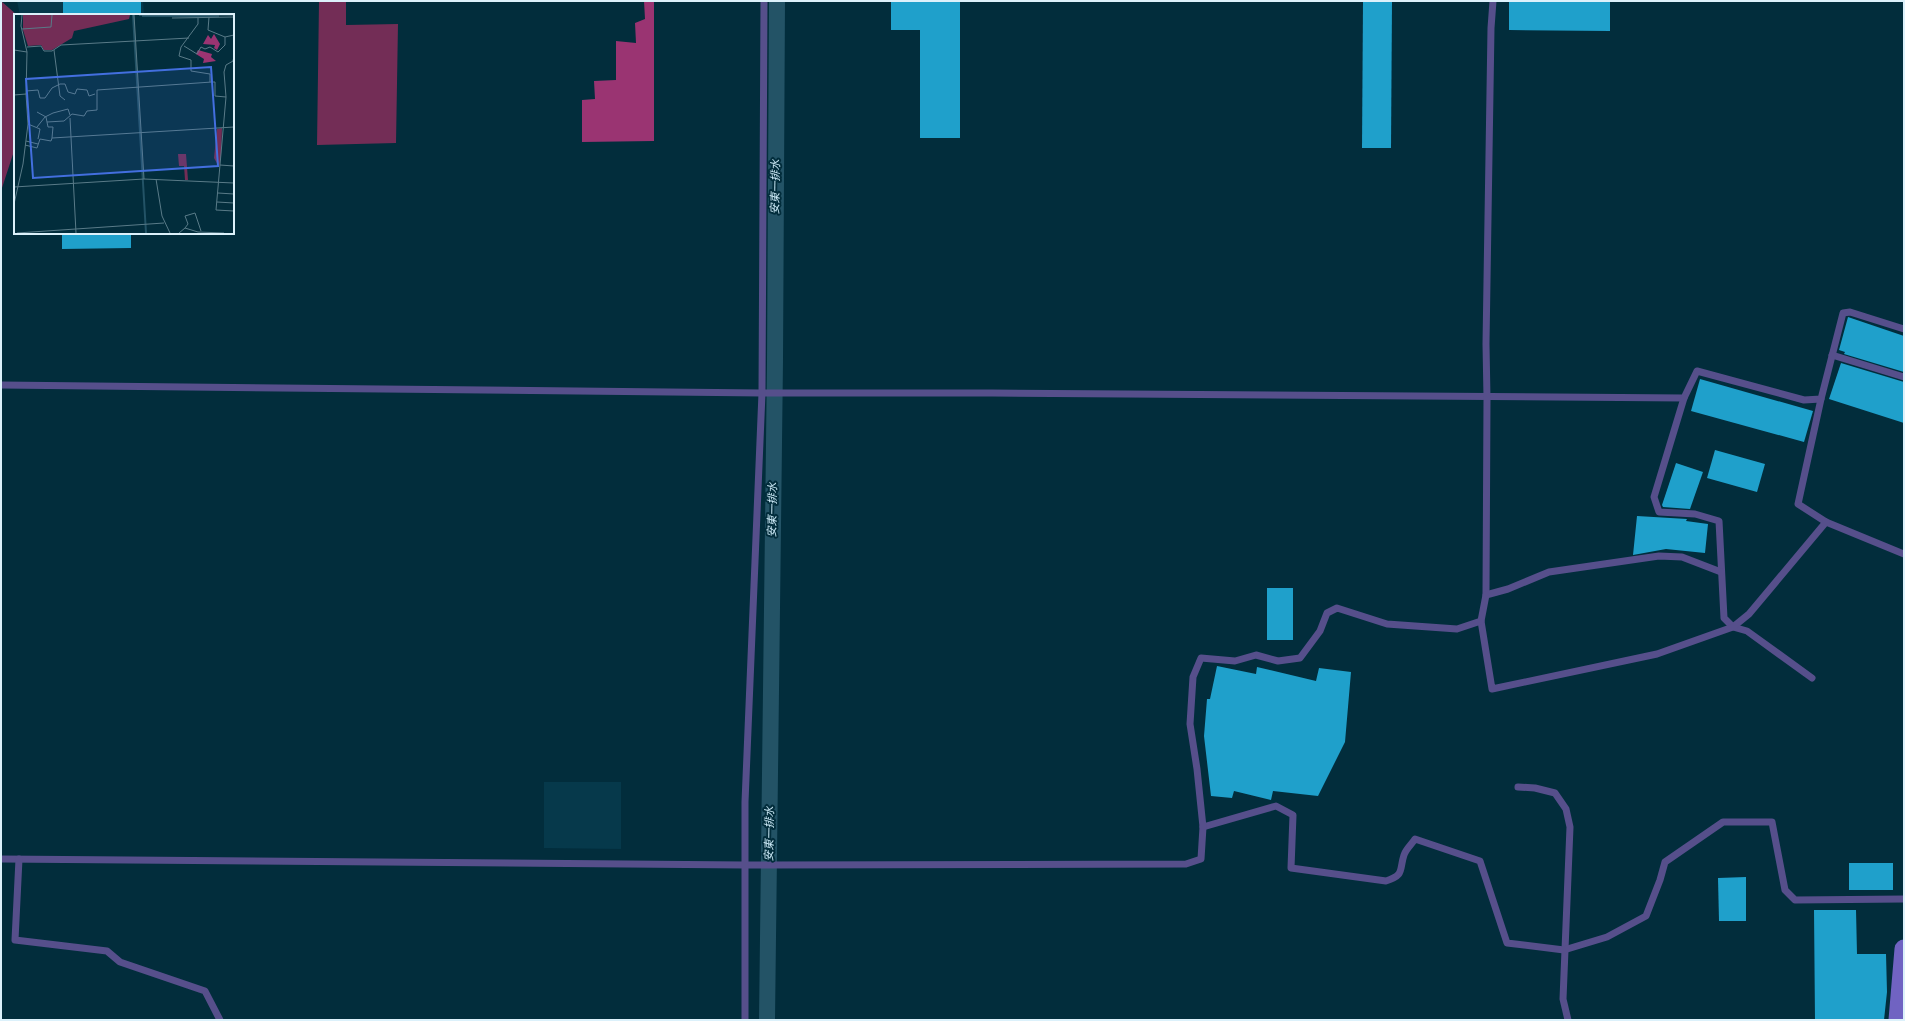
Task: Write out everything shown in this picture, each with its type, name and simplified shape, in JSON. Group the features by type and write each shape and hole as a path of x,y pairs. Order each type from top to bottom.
{"street":[{"path":"1898,1020 1904,949"}],"lane":[{"path":"745,1020 745,802 762,393 764,1"},
{"path":"1493,1 1491,28 1486,320 1486,595 1481,621 1492,689 1657,654 1733,627 1749,614 1826,522"},
{"path":"1904,329 1850,312 1843,313 1821,399 1798,504 1826,522 1904,554"},
{"path":"1832,355 1904,377"},
{"path":"1812,678 1747,631 1733,627 1724,618 1719,521 1695,514 1659,512 1654,497 1684,398 1697,371 1804,400 1821,399"},
{"path":"1,385 762,393 992,393 1487,398 1684,398"},
{"path":"1486,595 1508,589 1549,572 1659,556 1682,557 1721,572"},
{"path":"1,859 745,865 1186,864 1201,859 1203,827 1190,724 1193,677 1201,658 1235,661 1256,655 1278,661 1300,658 1320,631 1327,613 1337,608 1387,624 1457,629 1481,621"},
{"path":"1518,787 1535,788 1555,793 1566,809 1570,827 1563,999 1568,1020"},
{"path":"1203,827 1276,806 1293,815 1291,868 1386,881 1396,878 1401,871 1404,854 1415,839 1480,861 1507,943 1564,950 1607,937 1646,916 1660,880 1665,862 1723,822 1772,822 1785,890 1795,900 1904,899"},
{"path":"19,859 15,940 107,951 120,962 205,991 220,1020"}],"shaded area":[{"path":"1,1 16,14 14,14 14,151 1,191"},
{"path":"17,1 143,1 144,14 20,14"},
{"path":"319,1 346,1 346,25 398,24 396,143 317,145"},
{"path":"644,1 654,1 654,141 582,142 582,100 595,99 594,81 616,80 616,41 636,43 635,23 645,19"},
{"path":"544,782 621,782 621,849 544,848"}],"building":[{"path":"63,1 141,1 141,14 63,14"},
{"path":"891,1 960,1 960,138 920,138 920,30 891,30"},
{"path":"1363,1 1392,1 1391,148 1362,148"},
{"path":"1509,1 1610,1 1610,31 1509,30"},
{"path":"62,234 131,234 131,248 62,249"},
{"path":"1848,317 1904,336 1904,372 1844,354 1845,352 1839,350"},
{"path":"1841,363 1904,382 1904,423 1829,399"},
{"path":"1700,379 1813,411 1804,442 1691,411"},
{"path":"1715,450 1765,464 1757,492 1707,478"},
{"path":"1676,463 1703,472 1690,509 1663,507 1662,505"},
{"path":"1637,516 1687,519 1686,521 1708,524 1705,553 1666,549 1633,555"},
{"path":"1267,588 1293,588 1293,640 1267,640"},
{"path":"1217,666 1256,674 1257,667 1316,681 1319,668 1351,672 1345,742 1318,796 1273,791 1271,800 1234,791 1232,798 1211,796 1204,736 1207,699 1210,699"},
{"path":"1849,863 1893,863 1893,890 1849,890"},
{"path":"1746,877 1746,921 1719,921 1718,878"},
{"path":"1814,910 1856,910 1857,954 1886,954 1887,992 1884,1020 1815,1020"}],"waterway":[{"name":"安東一排水","path":"767,1020 775,361 777,1"}]}
